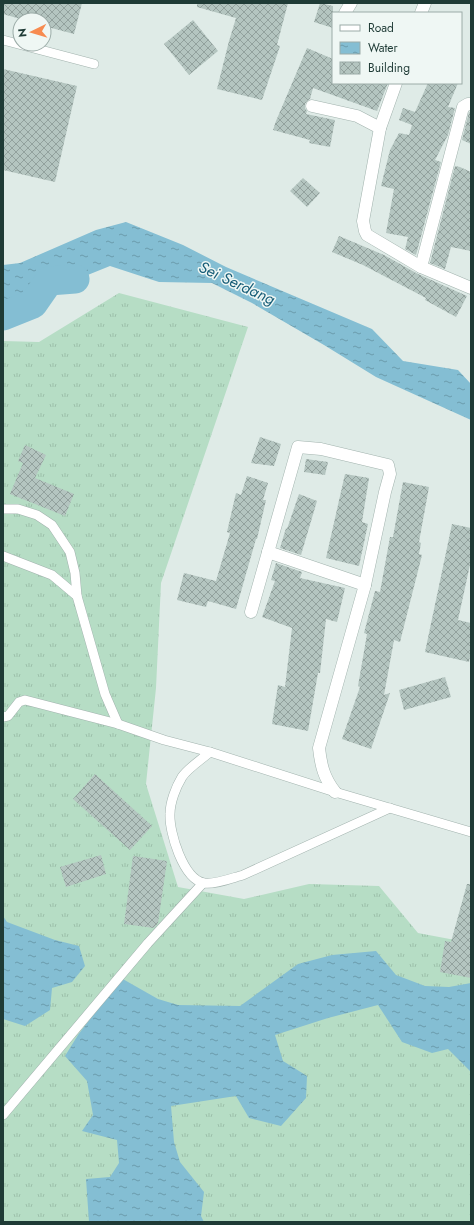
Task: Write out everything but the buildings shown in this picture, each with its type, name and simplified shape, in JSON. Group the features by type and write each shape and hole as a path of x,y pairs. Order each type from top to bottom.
{"street":[{"path":"346,12 351,3"},
{"path":"396,84 380,128 363,221 365,231 367,235 421,267 471,288"},
{"path":"421,267 463,107 471,104"},
{"path":"312,106 357,116 380,128"},
{"path":"251,612 298,447 321,449 381,462 388,465 390,474 384,492 365,586 319,748 322,768 326,780 335,792"},
{"path":"268,552 365,586"}],"lane":[{"path":"3,40 94,64"},
{"path":"3,509 18,509 37,515 52,525 70,552 75,573 77,596 105,694 118,724"},
{"path":"3,556 52,575 77,596"},
{"path":"3,717 8,716 19,702 25,700 118,724 164,740 210,752 335,792 471,832"},
{"path":"210,752 183,775 173,796 170,814 174,843 183,864 192,876 203,883 225,881 243,875 390,808"},
{"path":"3,1115 148,943 203,883"}],"green space":[{"path":"119,293 248,327 161,583 156,688 146,784 178,887 244,899 309,884 379,886 418,933 471,943 471,1222 3,1222 3,341 39,342"}],"water":[{"path":"126,222 183,245 226,267 372,329 403,361 458,370 471,384 471,420 376,377 252,303 212,283 159,282 110,266 3,307 3,265 20,263 96,230"},
{"path":"3,916 7,922 55,940 79,946 85,966 72,982 52,988 50,1010 25,1026 3,1019"},
{"path":"376,951 396,975 425,986 449,987 471,983 471,1072 448,1049 432,1053 402,1042 378,1005 328,1018 275,1035 283,1061 307,1076 306,1098 281,1126 249,1118 236,1096 171,1106 174,1142 180,1162 204,1192 201,1216 204,1222 89,1222 86,1179 110,1177 119,1163 117,1140 82,1131 93,1115 87,1081 65,1056 78,1035 121,978 158,999 178,1005 240,1006 298,964 332,955"}],"waterway":[{"name":"Sei Serdang","path":"3,316 33,304 49,281 75,279"}]}
